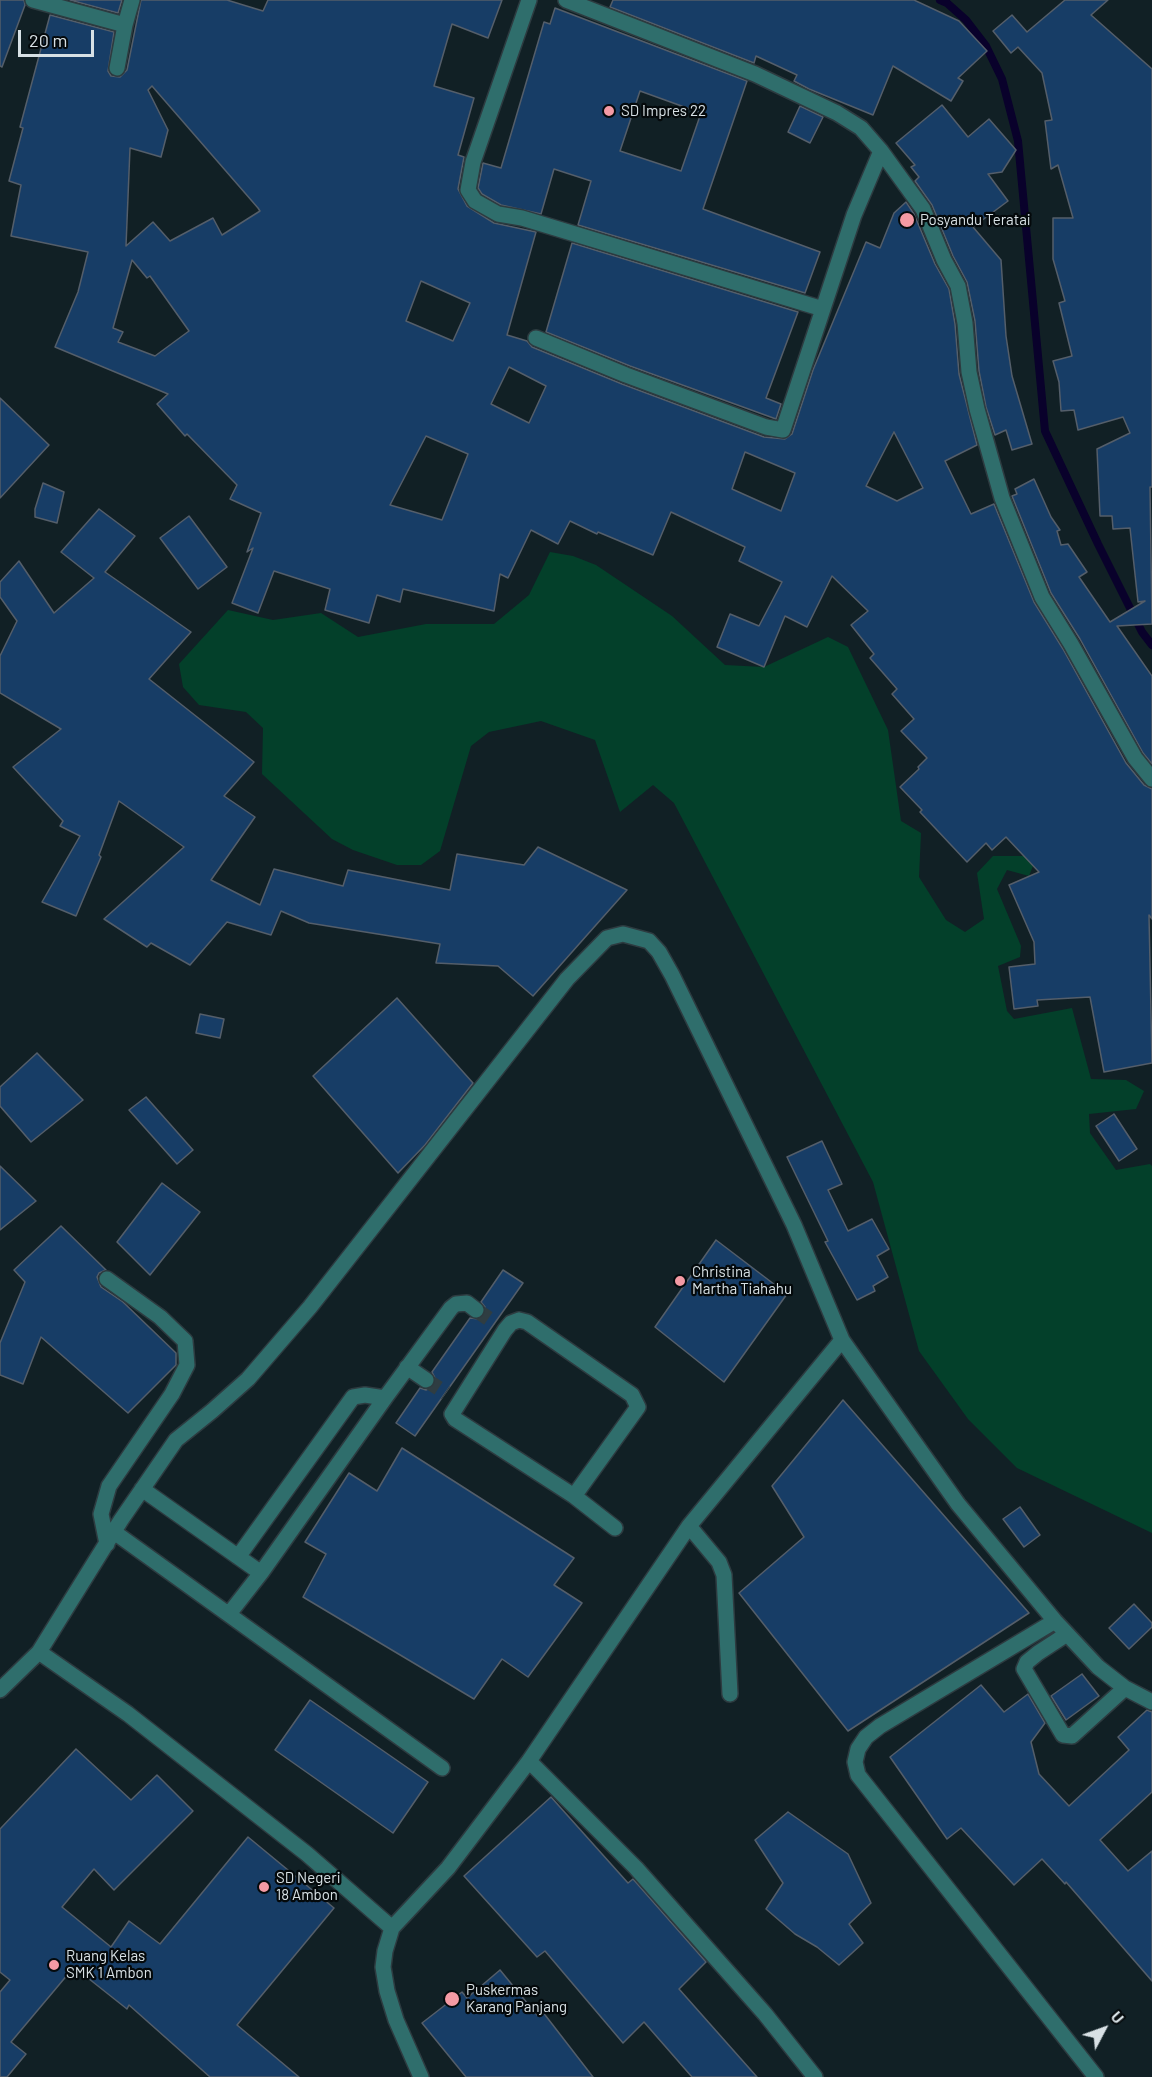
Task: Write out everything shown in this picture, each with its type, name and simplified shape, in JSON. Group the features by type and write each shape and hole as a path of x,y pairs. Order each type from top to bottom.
{"street":[{"path":"33,0 125,25"},
{"path":"117,68 132,0"},
{"path":"529,0 473,162 468,190 475,201 498,214 522,219 824,309"},
{"path":"566,0 755,74 837,113 861,128 881,151 923,209 944,260 958,286 965,323 969,372 977,409 1002,498 1042,597 1135,758 1152,779"},
{"path":"536,338 626,375 766,427 783,430 854,215 881,151"},
{"path":"0,1690 39,1652 142,1489 176,1440 248,1379 310,1306 567,979 607,938 623,934 639,936 649,941 659,952 672,975 794,1225 842,1340 958,1504 1055,1621 1098,1667 1125,1688 1152,1702"},
{"path":"107,1280 160,1317 185,1341 187,1365 172,1395 109,1486 101,1514 111,1538 229,1614 442,1768"},
{"path":"229,1614 261,1573 451,1308 456,1304 467,1303 476,1310"},
{"path":"574,1496 638,1407 636,1400 527,1322 519,1320 500,1326 453,1397 452,1414 455,1419 574,1496 615,1528"},
{"path":"421,2077 396,2020 387,1991 383,1967 392,1928 448,1868 529,1761 689,1526 842,1340"},
{"path":"407,1367 426,1380"},
{"path":"238,1557 353,1397 365,1395 385,1398"},
{"path":"142,1489 261,1573"},
{"path":"689,1526 719,1562 724,1575 730,1694"},
{"path":"1055,1621 880,1726 866,1737 858,1749 855,1762 858,1775 1096,2077"},
{"path":"1067,1634 1038,1653 1027,1662 1024,1669 1063,1735 1072,1736 1125,1688"},
{"path":"39,1652 128,1714 307,1854 392,1928"},
{"path":"529,1761 636,1868 765,2014 815,2077"}],"green space":[{"path":"550,552 573,556 596,565 672,616 725,665 764,667 828,637 848,647 888,730 901,821 921,833 919,877 946,920 965,932 984,919 977,873 993,856 1037,856 1029,876 1007,870 997,889 1021,946 1020,957 998,966 1007,1011 1014,1019 1072,1008 1091,1079 1126,1080 1144,1091 1136,1109 1089,1114 1090,1133 1116,1170 1150,1164 1152,1166 1152,1533 1017,1468 968,1419 919,1351 873,1182 674,803 653,785 620,812 595,740 541,721 489,732 471,746 440,851 421,865 397,865 353,850 332,839 262,774 263,728 246,712 199,705 183,687 179,664 228,610 273,620 321,613 358,637 426,624 494,624 529,595"}],"building":[{"path":"0,0 24,0 25,5 2,67 0,66"},
{"path":"70,0 122,0 118,13"},
{"path":"141,0 227,0 263,11 268,0 502,0 488,38 452,24 434,86 474,98 458,155 464,157 458,189 467,206 494,223 536,232 507,335 527,341 532,347 622,384 764,437 785,439 792,434 813,370 866,242 880,248 894,213 906,202 914,214 935,264 949,289 955,324 959,374 977,445 945,461 971,514 994,504 1034,602 1063,649 1126,763 1144,785 1152,789 1152,919 1149,915 1152,1063 1104,1072 1090,997 1037,1000 1038,1006 1014,1009 1009,967 1035,964 1034,942 1009,885 1039,872 1006,837 992,850 986,843 967,862 900,787 927,758 901,731 914,719 892,694 897,689 870,658 874,654 851,625 868,611 832,576 807,627 785,616 764,667 717,647 730,614 759,626 782,582 739,561 745,547 671,512 653,555 570,521 558,544 531,530 508,578 500,574 494,611 403,589 400,602 377,595 369,623 325,610 330,589 274,571 258,613 232,603 253,548 247,552 261,513 230,499 237,485 187,434 185,436 157,404 168,394 55,347 78,292 88,252 11,236 21,185 9,181 23,128 20,127 50,15 114,32 108,71 111,76 120,77 127,70","holes":["152,86 260,211 222,235 213,218 170,241 153,222 126,246 130,148 161,157 168,130 148,90","132,260 147,278 150,276 189,331 155,356 118,342 123,332 113,328","421,281 470,303 453,341 406,321","509,367 546,386 529,423 491,404","894,432 923,488 897,501 866,486","426,436 468,454 442,520 390,505","745,452 795,473 781,511 732,489"]},
{"path":"613,0 914,0 959,21 987,51 958,78 963,81 951,101 893,66 873,115 809,89 794,81 797,75 756,56 754,63 610,7"},
{"path":"1065,0 1108,0 1091,15 1152,69 1152,487 1150,487 1152,624 1117,626 1152,676 1152,764 1143,753 1080,639 1051,593 1012,496 1017,494 1015,489 1034,479 1051,517 1060,530 1057,531 1061,545 1068,544 1087,572 1079,577 1110,622 1145,601 1138,602 1130,528 1113,529 1112,516 1100,516 1097,449 1130,433 1123,417 1078,430 1074,410 1061,411 1059,382 1053,361 1072,356 1059,303 1065,301 1053,259 1053,218 1073,218 1058,165 1051,169 1045,121 1052,120 1042,73 1018,47 1011,53 993,31 1012,15 1027,32"},
{"path":"555,8 747,81 703,209 820,252 805,293 578,225 591,181 554,169 541,214 501,205 482,194 478,188 483,163 501,168 544,22 550,24","holes":["640,91 701,113 681,171 620,151"]},
{"path":"942,105 968,137 989,119 1016,150 1002,172 988,174 1008,201 973,227 1001,260 1006,336 1012,376 1032,444 1012,450 1006,430 995,435 986,407 979,371 975,321 967,282 953,256 932,205 915,181 919,177 911,167 915,165 896,143"},
{"path":"800,106 823,117 810,143 788,132"},
{"path":"572,243 798,312 766,398 781,404 776,419 630,366 546,332"},
{"path":"0,398 49,445 0,498"},
{"path":"43,483 64,492 57,523 35,517 35,509"},
{"path":"99,509 135,536 105,572 191,632 149,679 254,762 224,796 255,817 211,880 260,905 274,869 343,886 348,870 450,890 457,854 524,865 538,847 627,890 533,996 498,966 436,963 440,944 309,923 281,911 271,935 227,922 190,965 151,943 147,947 104,919 184,847 119,801 99,855 101,857 76,916 42,902 80,836 60,826 63,821 13,767 61,729 0,693 0,656 17,621 0,597 0,582 19,561 54,613 94,578 61,552"},
{"path":"189,516 227,567 198,589 160,538"},
{"path":"397,998 473,1083 425,1145 398,1173 313,1076"},
{"path":"200,1014 224,1019 220,1038 196,1033"},
{"path":"37,1053 83,1100 31,1142 0,1106 0,1087"},
{"path":"146,1097 193,1150 177,1164 129,1110"},
{"path":"1114,1114 1137,1149 1119,1161 1096,1126"},
{"path":"822,1141 842,1184 828,1190 848,1231 872,1219 889,1249 877,1256 888,1277 873,1286 875,1291 857,1300 825,1242 828,1241 787,1157"},
{"path":"0,1166 36,1201 0,1230"},
{"path":"162,1183 200,1212 150,1275 117,1242"},
{"path":"61,1226 106,1270 99,1273 97,1277 101,1287 123,1302 176,1353 176,1365 128,1413 41,1337 23,1384 0,1375 0,1343 25,1282 14,1270"},
{"path":"716,1240 787,1294 724,1382 655,1327"},
{"path":"503,1270 523,1283 415,1436 396,1423 420,1388 426,1390 434,1386 436,1380 432,1372 470,1318 479,1319 484,1315 485,1307 481,1302"},
{"path":"843,1400 1029,1613 848,1731 739,1593 804,1537 772,1486"},
{"path":"402,1448 574,1558 554,1585 582,1603 528,1677 502,1659 474,1699 303,1597 326,1554 305,1542 349,1473 377,1491"},
{"path":"1020,1507 1040,1535 1024,1547 1003,1519"},
{"path":"1134,1604 1152,1623 1152,1627 1129,1649 1109,1628"},
{"path":"1082,1674 1099,1696 1066,1720 1051,1696"},
{"path":"981,1685 1004,1712 1028,1694 1045,1723 1031,1742 1039,1774 1069,1806 1129,1750 1118,1737 1147,1710 1152,1712 1152,1792 1100,1840 1128,1871 1152,1851 1152,1981 1066,1882 1065,1884 1042,1859 1014,1885 961,1828 947,1839 890,1757"},
{"path":"310,1700 428,1782 393,1833 275,1750"},
{"path":"76,1749 131,1800 157,1775 193,1811 114,1890 94,1869 62,1907 111,1947 129,1921 160,1944 248,1837 334,1908 237,2025 299,2077 210,2077 129,2005 127,2009 74,1967 11,2042 26,2054 7,2077 0,2077 0,1992 10,1980 0,1972 0,1829"},
{"path":"551,1797 628,1883 633,1879 706,1962 679,1989 757,2077 692,2077 644,2022 623,2043 545,1951 537,1957 464,1876"},
{"path":"788,1812 848,1854 871,1903 849,1924 863,1943 839,1965 817,1947 795,1934 766,1909 783,1883 755,1840"},
{"path":"500,1970 537,2015 542,2011 593,2077 466,2077 422,2023 462,1992 467,1998"}],"waterway":[{"path":"940,0 947,3 966,20 986,46 1002,79 1018,141 1045,431 1098,544 1142,632 1152,645"}],"tunnel":[{"path":"476,1310 495,1323"},
{"path":"426,1380 446,1393"}],"place":[{"name":"SD Impres 22","path":"609,111"},
{"name":"Posyandu Teratai","path":"907,220"},
{"name":"Christina Martha Tiahahu","path":"680,1281"},
{"name":"SD Negeri 18 Ambon","path":"264,1887"},
{"name":"Ruang Kelas SMK 1 Ambon","path":"54,1965"},
{"name":"Puskermas Karang Panjang","path":"452,1999"}]}
